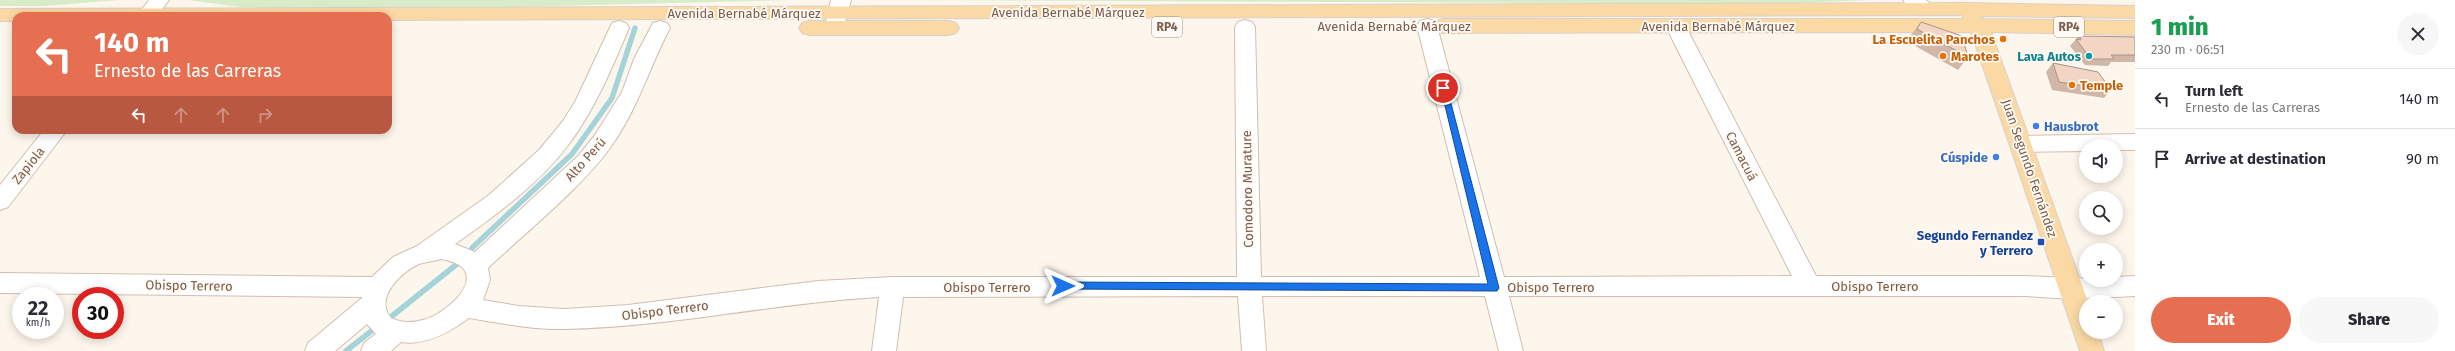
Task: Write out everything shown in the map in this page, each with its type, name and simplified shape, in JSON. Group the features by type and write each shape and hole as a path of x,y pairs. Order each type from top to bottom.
{"main road":[{"name":"Avenida Bernabé Márquez","path":"91,12 151,10 839,14 1965,4 2135,12"},
{"name":"Juan Segundo Fernández","path":"1965,4 1978,25 2022,144 2079,310"},
{"name":"Avenida Bernabé Márquez","path":"392,29 660,28 839,14 1245,27 1978,25 2135,28"},
{"name":"Avenida Bernabé Márquez","path":"0,15 12,15"},
{"path":"0,29 12,29"},
{"name":"Juan Segundo Fernández","path":"2088,339 2092,351"}],"street":[{"path":"1427,26 1511,351"},
{"name":"Comodoro Murature","path":"1245,27 1249,285 1254,351"},
{"name":"Camacuá","path":"1676,27 1809,286"},
{"path":"318,351 375,296 397,266 425,253 491,206 524,178 560,140 583,104 606,62 619,28"},
{"name":"Alto Perú","path":"476,265 586,162 603,141 632,93 644,59 660,28"},
{"name":"Zapiola","path":"0,201 53,134"},
{"path":"2022,144 2135,142"},
{"path":"375,296 375,317 383,326 396,332 410,333 430,329 454,317 466,307 478,285 476,265 468,257 456,252 442,250 425,253"},
{"name":"Obispo Terrero","path":"0,283 375,296"},
{"name":"Obispo Terrero","path":"466,307 519,316 564,319 628,315 818,290 892,287 1249,285 1494,288 2025,286 2072,288 2135,286"},
{"path":"884,351 892,287"},
{"path":"372,351 396,332"}],"green space":[{"path":"0,0 120,0 44,6 0,6"},
{"path":"188,0 792,0 511,7 239,7"},
{"path":"914,0 1870,0 1770,4"}],"building":[{"path":"1921,22 1962,36 1968,57 1917,29"},
{"path":"2079,36 2135,37 2135,55 2111,55 2114,59 2091,59 2076,39 2081,40"},
{"path":"2053,63 2098,72 2111,90 2059,82"}],"waterway":[{"path":"472,248 572,154 612,98 635,28"},
{"path":"392,316 457,264"},
{"path":"346,351 374,329"}],"place":[{"name":"La Escuelita Panchos","path":"2003,39"},
{"name":"Marotes","path":"1943,56"},
{"name":"Lava Autos","path":"2089,56"},
{"name":"Temple","path":"2072,85"},
{"name":"Hausbrot","path":"2036,126"},
{"name":"Cúspide","path":"1996,157"},
{"name":"Segundo Fernandez y Terrero","path":"2041,242"}],"route":[{"path":"1063,286 1249,285 1494,288 1443,88"}]}
